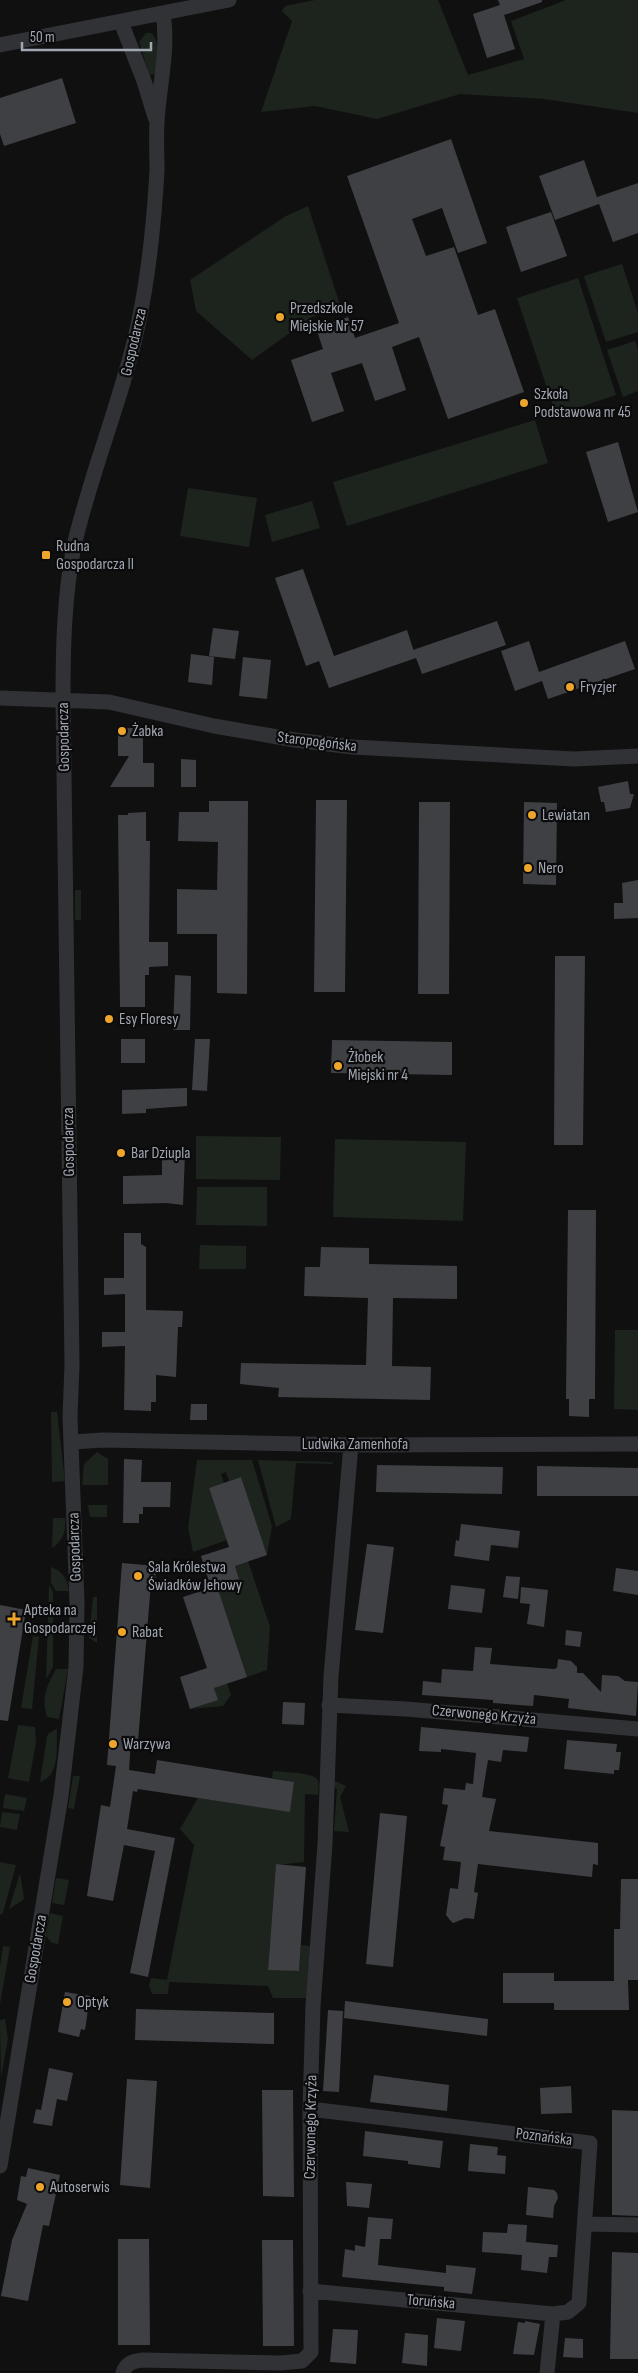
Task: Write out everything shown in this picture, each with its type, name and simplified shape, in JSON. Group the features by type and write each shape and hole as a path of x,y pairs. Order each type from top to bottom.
{"street":[{"path":"0,45 229,0"},
{"name":"Gospodarcza","path":"0,2166 61,1796 76,1668 77,1604 70,1402 72,1365 62,700 68,593 75,545 92,481 118,403 147,282 157,169 157,123 166,31 163,13"},
{"name":"Gospodarcza","path":"121,22 144,81 157,123"},
{"name":"Staropogońska","path":"0,698 108,702 214,726 295,740 353,747 569,759 638,756"},
{"name":"Ludwika Zamenhofa","path":"72,1442 103,1440 351,1445 638,1444"},
{"name":"Czerwonego Krzyża","path":"123,2373 125,2367 133,2361 281,2363 302,2361 310,2352 310,2109 315,1979 325,1844 329,1705 351,1445"},
{"name":"Czerwonego Krzyża","path":"329,1705 406,1709 638,1729"},
{"name":"Poznańska","path":"310,2109 590,2143 579,2303 568,2312 553,2314"},
{"path":"585,2224 638,2225"},
{"name":"Toruńska","path":"310,2291 553,2314"},
{"path":"547,2373 553,2314"}],"shaded area":[{"path":"315,0 438,0 468,75 524,59 511,21 566,0 638,0 638,113 544,99 460,94 377,119 315,106 261,112 292,21 282,11 285,6"},
{"path":"146,33 151,33 156,41 158,52 157,74 149,75 139,42"},
{"path":"308,206 341,308 312,317 252,360 196,311 190,280 286,216"},
{"path":"622,264 638,313 638,332 606,342 584,276"},
{"path":"578,278 616,395 556,415 517,298"},
{"path":"635,341 638,350 638,391 623,397 607,350"},
{"path":"535,420 548,463 347,526 333,482"},
{"path":"188,488 257,498 249,547 180,536"},
{"path":"312,501 320,528 272,542 265,515"},
{"path":"75,890 81,890 81,920 75,920"},
{"path":"196,1136 281,1137 280,1180 196,1179"},
{"path":"335,1139 466,1142 463,1221 333,1217"},
{"path":"197,1187 267,1187 267,1226 196,1225"},
{"path":"200,1245 246,1246 246,1269 199,1269"},
{"path":"615,1330 638,1330 638,1410 614,1409"},
{"path":"51,1412 57,1412 65,1481 52,1482"},
{"path":"97,1452 108,1459 108,1485 82,1485 84,1464"},
{"path":"197,1460 252,1460 272,1526 267,1555 241,1477 229,1481 226,1472 221,1474 224,1483 209,1488 227,1540 193,1552 188,1528"},
{"path":"258,1460 332,1462 333,1464 296,1463 291,1519 276,1527"},
{"path":"88,1505 107,1505 107,1517 90,1517"},
{"path":"53,1518 65,1518 65,1527 62,1538 52,1548"},
{"path":"248,1561 270,1627 267,1670 247,1677 217,1586 239,1579 235,1566"},
{"path":"51,1567 64,1576 69,1591 56,1591 51,1583"},
{"path":"49,1585 53,1592 53,1667 46,1679"},
{"path":"93,1597 97,1597 97,1643 89,1638"},
{"path":"33,1636 39,1637 32,1709 21,1708"},
{"path":"56,1669 68,1669 59,1719 47,1717 45,1710 48,1686"},
{"path":"227,1683 231,1695 223,1706 190,1709 217,1700 214,1688"},
{"path":"18,1725 35,1727 36,1742 29,1782 8,1778"},
{"path":"57,1729 57,1752 54,1767 47,1778 40,1782 47,1736"},
{"path":"273,1771 309,1775 317,1779 318,1782 318,1795 305,1794 304,1862 276,1865 268,1969 299,1971 301,1945 310,1946 307,1998 273,1998 268,1986 169,1982 168,1994 152,1994 149,1985 151,1978 167,1980 194,1845 180,1829 198,1798 290,1811 294,1782 272,1778"},
{"path":"73,1776 80,1776 74,1809 68,1808"},
{"path":"331,1779 346,1786 340,1797 349,1832 334,1831 337,1789 332,1785"},
{"path":"5,1794 27,1798 24,1811 3,1808"},
{"path":"2,1812 20,1814 17,1830 0,1827"},
{"path":"0,1862 16,1865 3,1913 0,1915"},
{"path":"20,1873 24,1898 9,1909"},
{"path":"56,1878 69,1880 64,1905 52,1903"},
{"path":"50,1913 63,1916 58,1944 52,1943 46,1936"},
{"path":"3,1946 10,1947 0,2004 0,1966"},
{"path":"5,2019 8,2039 1,2077 0,2020"}],"building":[{"path":"498,0 542,0 542,2 504,15 515,49 487,58 473,14 500,5"},
{"path":"62,78 76,123 4,146 0,134 0,98"},
{"path":"451,139 487,243 458,253 442,208 412,219 426,256 454,247 478,315 495,309 524,392 448,419 419,337 392,347 406,390 375,401 362,363 331,373 344,411 312,422 291,360 323,349 316,328 348,317 355,338 399,323 347,176"},
{"path":"584,160 597,197 638,183 638,233 613,242 599,204 555,220 539,176"},
{"path":"551,212 567,256 521,272 506,227"},
{"path":"618,442 638,512 608,522 586,452"},
{"path":"303,569 334,656 407,630 416,658 329,688 319,661 306,666 275,578"},
{"path":"497,621 506,645 422,674 413,650"},
{"path":"213,628 239,631 235,659 209,656"},
{"path":"529,641 539,672 625,641 635,669 548,699 542,681 515,691 501,651"},
{"path":"191,654 214,657 212,685 188,682"},
{"path":"243,657 271,660 267,699 239,696"},
{"path":"118,728 143,728 143,763 154,763 154,787 110,787 129,756 118,756"},
{"path":"181,759 196,760 196,787 181,787"},
{"path":"628,781 630,794 634,794 630,808 606,812 604,802 601,802 598,787"},
{"path":"316,800 347,800 345,992 314,992"},
{"path":"209,801 248,801 247,994 217,993 217,934 177,934 177,889 217,890 218,842 178,841 179,812 209,812"},
{"path":"419,802 450,802 449,994 418,994"},
{"path":"524,802 557,803 556,885 523,884"},
{"path":"146,812 146,841 150,841 149,942 168,942 168,966 149,967 149,975 145,975 145,1007 120,1007 118,815"},
{"path":"638,880 638,918 614,919 614,903 623,903 622,883"},
{"path":"555,956 585,956 583,1145 554,1145"},
{"path":"175,975 191,976 190,1030 173,1030"},
{"path":"121,1039 145,1039 145,1063 121,1063"},
{"path":"195,1039 210,1039 207,1091 192,1090"},
{"path":"332,1040 452,1042 452,1075 331,1073"},
{"path":"187,1088 187,1106 146,1109 146,1113 122,1114 122,1090"},
{"path":"162,1153 185,1153 183,1205 167,1203 123,1204 123,1176 162,1175"},
{"path":"568,1210 596,1210 595,1399 589,1399 589,1417 569,1416 569,1399 566,1399"},
{"path":"124,1233 141,1233 141,1244 146,1247 146,1310 183,1311 182,1327 178,1327 176,1377 156,1375 156,1402 151,1402 151,1411 124,1410 125,1346 102,1347 102,1332 125,1332 125,1294 104,1295 104,1278 124,1278"},
{"path":"321,1247 369,1248 369,1264 457,1266 457,1299 393,1298 392,1366 431,1367 430,1400 278,1397 279,1388 240,1384 241,1363 366,1365 368,1298 304,1296 305,1267 320,1267"},
{"path":"191,1404 207,1404 207,1420 190,1420"},
{"path":"124,1459 142,1460 141,1482 171,1482 170,1507 143,1507 143,1514 139,1514 139,1523 123,1523"},
{"path":"377,1465 503,1467 502,1494 376,1492"},
{"path":"537,1466 638,1468 638,1496 537,1496"},
{"path":"241,1477 267,1555 235,1566 239,1579 211,1588 201,1556 229,1547 209,1488"},
{"path":"461,1524 520,1531 518,1548 491,1545 489,1561 454,1556 456,1540 459,1541"},
{"path":"367,1544 394,1547 383,1633 355,1630"},
{"path":"122,1563 156,1566 155,1583 151,1583 138,1741 131,1740 129,1770 155,1774 157,1760 294,1782 290,1812 138,1789 137,1792 133,1791 127,1829 175,1838 148,1977 130,1973 155,1851 124,1845 113,1901 87,1896 101,1805 110,1807 116,1766 107,1765"},
{"path":"616,1568 638,1571 638,1595 613,1591"},
{"path":"506,1576 520,1577 518,1599 503,1597"},
{"path":"451,1585 485,1589 482,1613 448,1609"},
{"path":"217,1586 247,1677 214,1688 218,1700 190,1709 180,1677 207,1668 183,1597"},
{"path":"521,1587 548,1590 544,1627 527,1624 530,1604 520,1603"},
{"path":"0,1605 26,1610 8,1721 0,1720"},
{"path":"566,1630 582,1632 580,1647 565,1645"},
{"path":"475,1647 492,1648 490,1664 554,1669 557,1668 558,1659 571,1661 577,1667 577,1673 583,1673 601,1692 602,1675 618,1676 625,1681 638,1682 636,1716 568,1708 569,1699 534,1695 533,1706 493,1703 493,1700 422,1695 423,1681 441,1683 442,1669 473,1671"},
{"path":"283,1702 305,1703 304,1725 282,1724"},
{"path":"421,1727 529,1737 527,1752 503,1750 501,1762 488,1760 482,1797 496,1799 489,1831 598,1843 598,1865 593,1864 592,1877 478,1864 474,1892 478,1893 474,1919 466,1918 453,1923 446,1915 450,1888 458,1889 461,1862 443,1860 445,1847 440,1846 448,1805 442,1804 444,1788 465,1790 466,1783 473,1784 476,1753 441,1749 441,1752 419,1751"},
{"path":"567,1740 617,1744 616,1752 621,1752 619,1770 614,1770 614,1774 564,1769"},
{"path":"380,1813 407,1816 393,1967 366,1964"},
{"path":"276,1864 306,1867 299,1971 268,1970"},
{"path":"621,1879 638,1879 638,1980 628,1980 629,2010 554,2010 554,2003 503,2003 503,1973 554,1973 554,1981 614,1981 614,1929 620,1929"},
{"path":"65,1992 90,1996 85,2030 81,2029 79,2037 58,2032"},
{"path":"345,2001 488,2019 487,2036 344,2018"},
{"path":"136,2009 274,2013 274,2044 135,2040"},
{"path":"328,2010 343,2011 339,2092 323,2091"},
{"path":"49,2068 73,2073 67,2101 57,2099 52,2126 33,2123 36,2109 41,2110"},
{"path":"374,2075 449,2085 447,2111 370,2102"},
{"path":"127,2079 157,2081 150,2188 120,2185"},
{"path":"571,2086 572,2113 541,2114 540,2088"},
{"path":"262,2090 293,2090 294,2197 263,2196"},
{"path":"612,2110 638,2111 638,2216 612,2215"},
{"path":"365,2131 443,2141 440,2168 408,2164 408,2161 363,2156"},
{"path":"470,2144 498,2147 497,2155 506,2156 505,2174 468,2171"},
{"path":"28,2168 60,2175 49,2226 43,2225 28,2301 1,2296 12,2240 27,2204 17,2200 21,2176 26,2177"},
{"path":"346,2182 372,2184 369,2208 347,2206"},
{"path":"528,2187 554,2190 557,2193 558,2198 554,2206 553,2218 526,2215"},
{"path":"368,2217 393,2219 391,2239 380,2239 378,2265 446,2273 446,2265 476,2268 472,2294 444,2291 444,2287 342,2277 345,2249 355,2251 355,2245 365,2247"},
{"path":"508,2224 527,2225 526,2242 558,2245 557,2257 549,2257 547,2273 521,2270 522,2255 482,2252 483,2232 507,2233"},
{"path":"118,2239 149,2239 150,2345 118,2345"},
{"path":"262,2240 293,2240 294,2346 263,2346"},
{"path":"612,2252 638,2253 638,2359 610,2359"},
{"path":"437,2318 465,2321 461,2351 434,2348"},
{"path":"525,2321 540,2324 534,2355 513,2354 518,2322 525,2323"},
{"path":"333,2329 358,2330 356,2364 330,2362"},
{"path":"405,2333 428,2335 427,2366 402,2363"},
{"path":"565,2338 583,2339 583,2358 563,2357"}],"place":[{"name":"Przedszkole Miejskie Nr 57","path":"280,317"},
{"name":"Szkoła Podstawowa nr 45","path":"524,403"},
{"name":"Rudna Gospodarcza II","path":"46,555"},
{"name":"Fryzjer","path":"570,687"},
{"name":"Żabka","path":"122,731"},
{"name":"Lewiatan","path":"532,815"},
{"name":"Nero","path":"528,868"},
{"name":"Esy Floresy","path":"109,1019"},
{"name":"Żłobek Miejski nr 4","path":"338,1066"},
{"name":"Bar Dziupla","path":"121,1153"},
{"name":"Sala Królestwa Świadków Jehowy","path":"138,1576"},
{"name":"Apteka na Gospodarczej","path":"14,1619"},
{"name":"Rabat","path":"122,1632"},
{"name":"Warzywa","path":"113,1744"},
{"name":"Optyk","path":"67,2002"},
{"name":"Autoserwis","path":"40,2187"}]}
